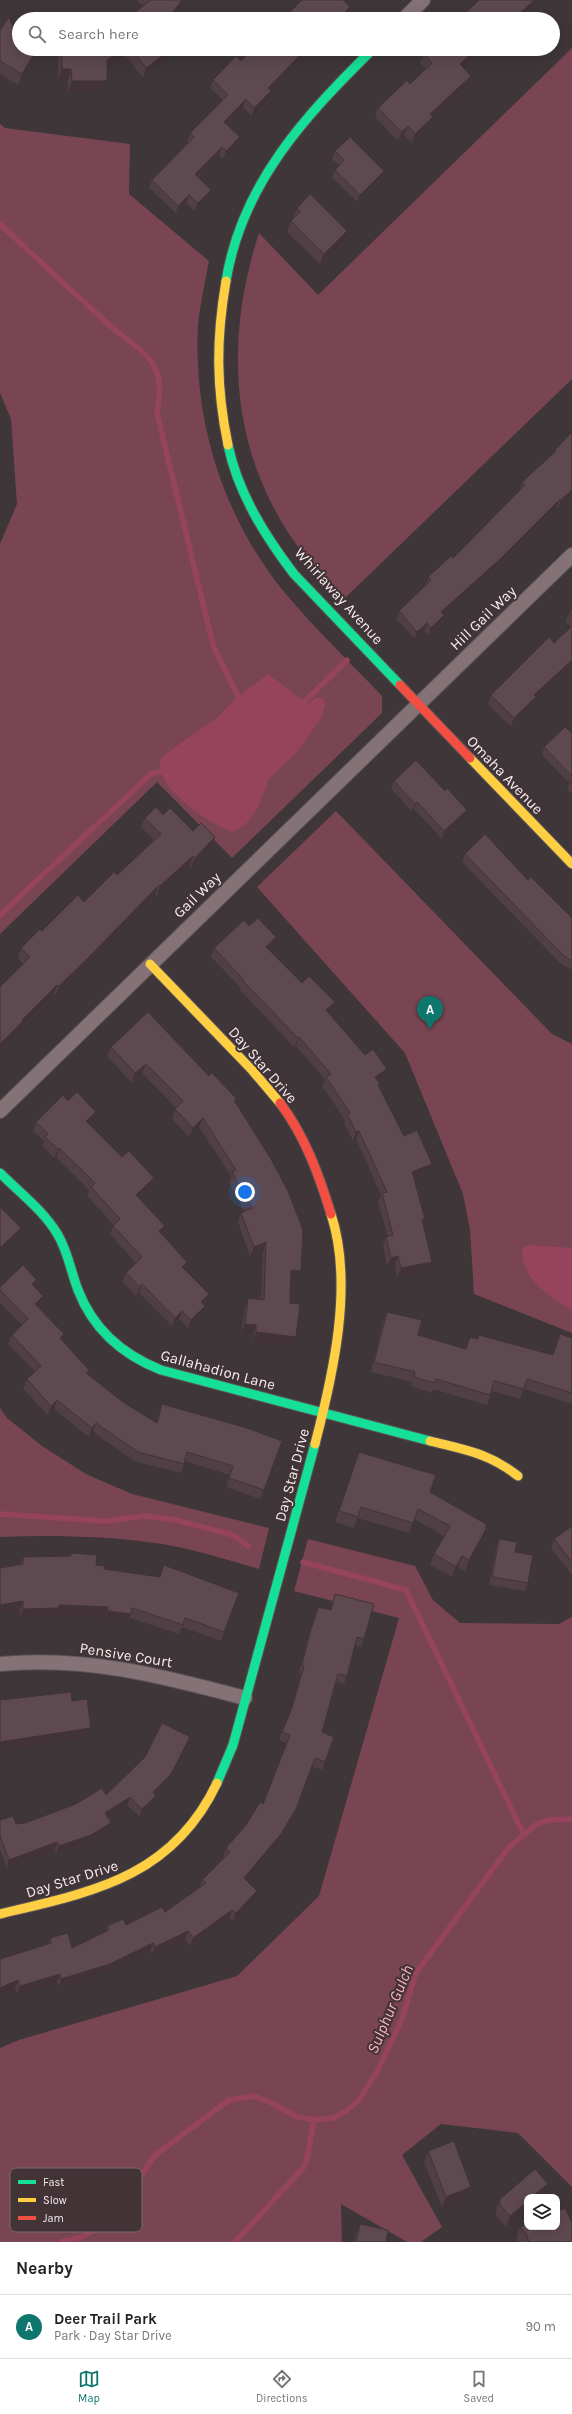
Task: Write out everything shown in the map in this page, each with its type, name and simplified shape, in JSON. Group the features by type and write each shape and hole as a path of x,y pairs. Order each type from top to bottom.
{"street":[{"path":"411,12 423,0"},
{"name":"Whirlaway Avenue","path":"366,56 299,127 278,154 256,193 239,229 230,258 220,312 218,363 223,418 233,461 244,494 265,533 279,555 304,587 418,704"},
{"name":"Hill Gail Way","path":"418,704 572,555"},
{"name":"Omaha Avenue","path":"418,704 572,864"},
{"name":"Gail Way","path":"0,1111 418,704"},
{"name":"Day Star Drive","path":"0,1914 111,1885 145,1868 172,1847 198,1817 219,1784 228,1761 323,1412 339,1336 341,1288 336,1236 322,1181 300,1134 281,1103 257,1075 150,964"},
{"name":"Gallahadion Lane","path":"0,1173 44,1217 57,1234 79,1291 93,1319 105,1334 122,1350 140,1362 161,1370 485,1455 500,1462 518,1476"},
{"name":"Pensive Court","path":"0,1664 49,1662 113,1667 164,1676 245,1698"}],"shaded area":[{"path":"572,48 572,379 344,599 308,560 280,519 259,475 245,430 239,382 239,334 246,284 259,233 318,295"},
{"path":"0,124 5,128 130,144 129,194 209,261 198,326 198,362 201,398 207,433 217,468 229,501 245,534 285,593 320,632 382,696 382,713 232,858 157,782 0,934 0,544 17,504 11,419 0,393"},
{"path":"268,674 308,704 316,698 323,698 325,706 320,720 295,754 269,779 258,808 246,824 232,832 210,821 197,812 173,791 165,780 160,768 161,757 218,717 234,700"},
{"path":"336,811 552,1034 572,1044 572,1333 474,1294 470,1230 463,1194 405,1053 257,887"},
{"path":"528,1245 572,1248 572,1310 546,1293 532,1278 523,1260 522,1249"},
{"path":"0,1408 7,1418 42,1446 86,1474 132,1494 269,1528 259,1569 194,1551 155,1543 78,1537 0,1537"},
{"path":"308,1539 415,1566 433,1600 460,1623 559,1624 572,1617 572,2187 518,2133 441,2124 402,2155 442,2227 421,2242 407,2242 341,2204 342,2242 0,2242 0,2048 19,2040 237,1976 319,1896 399,1618 294,1591"}],"building":[{"path":"151,0 182,0 173,12 135,12"},
{"path":"302,0 343,0 350,7 345,12 290,12"},
{"path":"479,0 534,0 521,12 466,12"},
{"path":"9,17 12,24 12,56 33,56 22,74 0,61 0,30"},
{"path":"62,56 112,56 107,60 107,81 72,81 71,69 62,69"},
{"path":"137,56 162,56 146,68"},
{"path":"236,56 241,61 246,56 299,56 268,88 271,91 254,108 246,99 224,122 240,137 226,151 222,147 195,174 211,190 198,203 189,195 178,206 152,180 194,137 190,133 228,95 213,80"},
{"path":"426,56 469,56 460,64 471,76 430,114 433,117 415,134 408,126 402,132 378,108 407,80 410,84 432,63"},
{"path":"350,137 384,171 360,195 335,170 344,160 335,151"},
{"path":"310,194 347,231 324,254 291,221 300,212 297,208"},
{"path":"572,432 572,490 561,500 560,499 499,560 441,612 444,615 431,628 427,623 417,632 399,611 431,580 428,577 451,556 453,558 525,485 522,482 556,451 555,450"},
{"path":"572,626 572,660 534,695 536,697 514,718 491,695 549,637 554,643"},
{"path":"565,727 572,733 572,776 544,747"},
{"path":"416,760 445,791 447,788 467,810 444,831 417,802 415,804 394,781"},
{"path":"156,807 163,815 170,808 193,831 201,823 215,837 195,858 193,856 160,886 159,885 88,958 59,986 57,985 22,1020 23,1021 0,1044 0,987 30,957 21,948 40,929 42,931 78,895 84,902 114,872 117,875 161,834 145,818"},
{"path":"485,834 528,880 531,877 572,918 572,961 564,956 465,854"},
{"path":"258,918 276,937 266,947 302,983 309,976 335,1002 326,1010 365,1055 373,1049 387,1069 375,1077 380,1084 378,1085 404,1136 417,1130 432,1164 412,1172 425,1219 422,1219 432,1262 401,1268 398,1256 391,1258 386,1237 393,1235 382,1193 387,1192 359,1131 356,1132 347,1114 350,1113 326,1077 331,1074 299,1037 298,1038 243,981 244,980 214,948 244,920 249,926"},
{"path":"148,1012 209,1076 212,1073 236,1098 234,1100 271,1159 288,1191 303,1230 301,1271 291,1270 290,1303 300,1304 296,1337 256,1332 256,1325 245,1324 248,1298 264,1300 266,1242 254,1247 241,1213 252,1208 232,1172 236,1170 203,1118 193,1128 175,1109 183,1101 146,1064 135,1073 111,1047"},
{"path":"77,1092 96,1112 86,1121 122,1157 129,1151 154,1178 136,1195 165,1226 159,1231 187,1262 182,1267 209,1294 201,1302 205,1306 191,1320 182,1311 175,1318 142,1284 140,1287 126,1273 142,1257 113,1226 120,1219 91,1187 95,1183 59,1148 58,1149 45,1137 48,1134 36,1122 63,1095 68,1101"},
{"path":"0,1207 21,1228 0,1248"},
{"path":"23,1265 37,1280 32,1284 43,1296 35,1304 64,1334 60,1338 89,1370 86,1373 123,1402 157,1423 162,1404 247,1428 282,1441 264,1490 229,1478 233,1466 187,1452 184,1464 138,1452 96,1423 92,1428 57,1400 51,1406 27,1379 41,1366 12,1335 28,1319 0,1290 0,1287"},
{"path":"387,1312 422,1320 418,1335 466,1349 470,1337 478,1339 479,1335 553,1355 560,1334 572,1338 572,1393 527,1379 524,1389 494,1381 490,1395 436,1379 435,1383 414,1377 415,1372 374,1362"},
{"path":"359,1452 436,1475 430,1492 486,1524 486,1529 469,1560 462,1556 456,1567 434,1554 450,1526 418,1509 413,1523 361,1507 358,1517 339,1511"},
{"path":"572,1526 572,1562 554,1539"},
{"path":"499,1539 517,1542 515,1552 533,1555 528,1583 492,1577"},
{"path":"71,1553 97,1555 96,1565 105,1566 104,1569 160,1577 164,1565 239,1593 224,1632 185,1618 183,1625 132,1608 131,1614 108,1611 108,1607 59,1605 59,1608 23,1609 23,1601 0,1605 0,1568 23,1564 23,1557 71,1556"},
{"path":"335,1594 374,1604 364,1639 357,1637 347,1676 338,1674 322,1732 334,1737 325,1762 315,1758 296,1809 281,1834 244,1878 257,1891 236,1913 232,1910 193,1938 188,1931 155,1947 153,1943 110,1964 61,1979 60,1974 20,1986 18,1980 0,1988 0,1959 51,1943 50,1938 68,1933 72,1948 109,1930 107,1926 123,1919 126,1925 162,1907 165,1912 206,1883 202,1880 230,1852 226,1848 246,1825 260,1802 263,1804 290,1735 282,1732 292,1708 304,1666 302,1665 309,1636 318,1607 331,1610"},
{"path":"71,1692 72,1701 87,1699 91,1728 0,1742 0,1700"},
{"path":"162,1723 190,1737 171,1774 153,1792 156,1796 142,1809 130,1797 105,1813 111,1823 91,1835 59,1846 57,1842 9,1860 0,1836 0,1820 13,1816 16,1824 25,1823 76,1804 102,1788 106,1795 145,1757"},
{"path":"454,2141 471,2187 446,2197 428,2151"},
{"path":"535,2169 548,2184 536,2194 524,2194 524,2204 510,2216 500,2205 500,2199"},
{"path":"565,2208 572,2223 572,2242 529,2242 526,2234 520,2227 524,2225 524,2230 560,2230 560,2210"},
{"path":"360,2224 388,2230 386,2242 356,2242"}],"waterway":[{"path":"0,224 113,328 144,354 154,366 157,372 160,389 157,413 213,645 241,703"},
{"path":"300,706 347,660"},
{"path":"0,915 151,774 168,770"},
{"path":"0,1514 106,1521 145,1516 176,1520 233,1535 248,1546"},
{"path":"303,1562 406,1590 524,1835"},
{"name":"Sulphur Gulch","path":"142,2174 154,2156 229,2100 254,2096 272,2103 297,2117 314,2120 333,2118 346,2111 359,2100 377,2072 402,2019 416,1973 509,1847 537,1824 550,1820 572,1819"},
{"path":"235,2242 303,2168 307,2158 314,2120"},
{"name":"Sulphur Gulch","path":"61,2242 79,2238 92,2232"}],"traffic: fast":[{"path":"226,281 234,246 246,213 262,182 280,153 324,99 366,56"},
{"path":"228,445 238,480 246,497 263,529 283,560 294,574 400,685"},
{"path":"0,1173 39,1210 52,1226 67,1255 84,1304 92,1317 111,1339 134,1357 161,1370 430,1441"},
{"path":"217,1783 233,1745 315,1444"}],"traffic: slow":[{"path":"226,281 220,323 219,383 228,445"},
{"path":"470,758 572,864"},
{"path":"150,964 252,1070 280,1103"},
{"path":"315,1444 334,1359 341,1299 341,1270 338,1241 331,1214"},
{"path":"430,1441 487,1457 518,1476"},
{"path":"0,1914 66,1898 97,1888 126,1876 153,1860 177,1840 199,1815 217,1783"}],"traffic: jam":[{"path":"400,685 470,758"},
{"path":"280,1103 304,1142 331,1214"}],"place":[{"name":"Deer Trail Park","path":"430,1029"}]}
